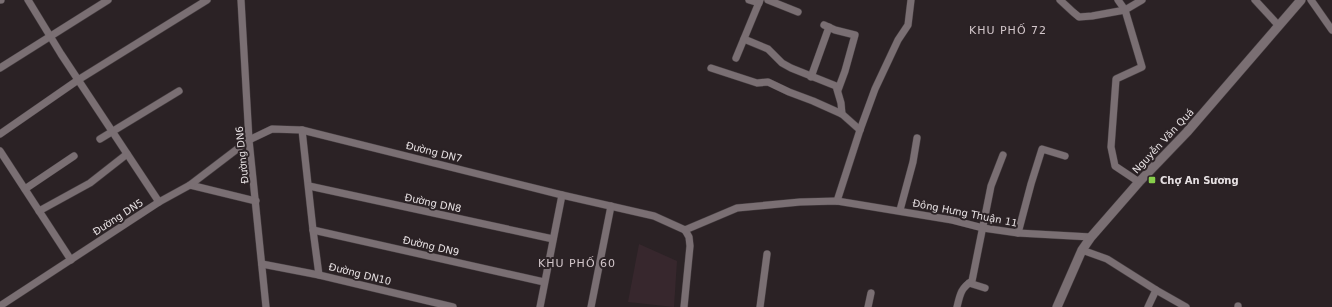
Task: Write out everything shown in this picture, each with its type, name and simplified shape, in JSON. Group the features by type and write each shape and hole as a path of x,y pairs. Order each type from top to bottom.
{"main road":[{"name":"Nguyễn Văn Quá","path":"1058,307 1082,250 1091,236 1139,182 1187,132 1301,0"}],"street":[{"path":"28,0 50,37 159,202"},
{"path":"0,68 108,0"},
{"path":"0,134 78,80 207,0"},
{"name":"Đường DN6","path":"241,0 249,140 266,307"},
{"path":"736,58 760,2 749,0"},
{"path":"768,0 798,12"},
{"path":"837,201 875,89 898,40 908,25 911,0"},
{"path":"1060,0 1079,17 1125,10 1142,0"},
{"path":"1118,0 1125,10 1142,67 1116,79 1111,148 1115,166 1139,182"},
{"path":"1255,0 1278,26"},
{"path":"1311,0 1332,30"},
{"path":"811,77 826,26 855,35 838,90"},
{"path":"744,39 768,49 782,63 791,68 836,86 842,114"},
{"path":"711,68 757,83 768,82 842,114 860,130"},
{"path":"100,139 179,91"},
{"name":"Đường DN7","path":"190,185 249,140 272,129 302,130 562,195 654,216 685,230"},
{"path":"302,130 319,274"},
{"path":"900,210 913,162 917,138"},
{"path":"1018,233 1042,149 1065,156"},
{"path":"0,151 71,260"},
{"path":"39,211 90,183 127,154"},
{"path":"957,307 959,297 964,286 972,281 991,186 1002,155"},
{"path":"25,189 74,156"},
{"path":"190,185 256,201"},
{"name":"Đường DN5","path":"0,306 159,202 190,185"},
{"name":"Đường DN8","path":"309,186 553,238"},
{"path":"540,307 562,195"},
{"name":"Đông Hưng Thuận 11","path":"685,230 737,208 800,202 837,201 863,206 900,210 952,220 983,228 1018,233 1091,236"},
{"path":"591,307 611,206"},
{"name":"Đường DN9","path":"313,230 544,282"},
{"path":"684,307 690,246 689,237 685,230"},
{"path":"1082,250 1107,259 1186,307"},
{"path":"760,307 767,254"},
{"name":"Đường DN10","path":"262,264 319,274 453,307"},
{"path":"969,283 985,288"},
{"path":"1148,307 1156,290"},
{"path":"868,307 871,293"}],"shaded area":[{"path":"639,244 677,261 674,307 628,302"}],"place":[{"name":"Chợ An Sương","path":"1152,180"}],"district":[{"name":"KHU PHỐ 72","path":"1008,30"},
{"name":"KHU PHỐ 60","path":"577,263"}]}
